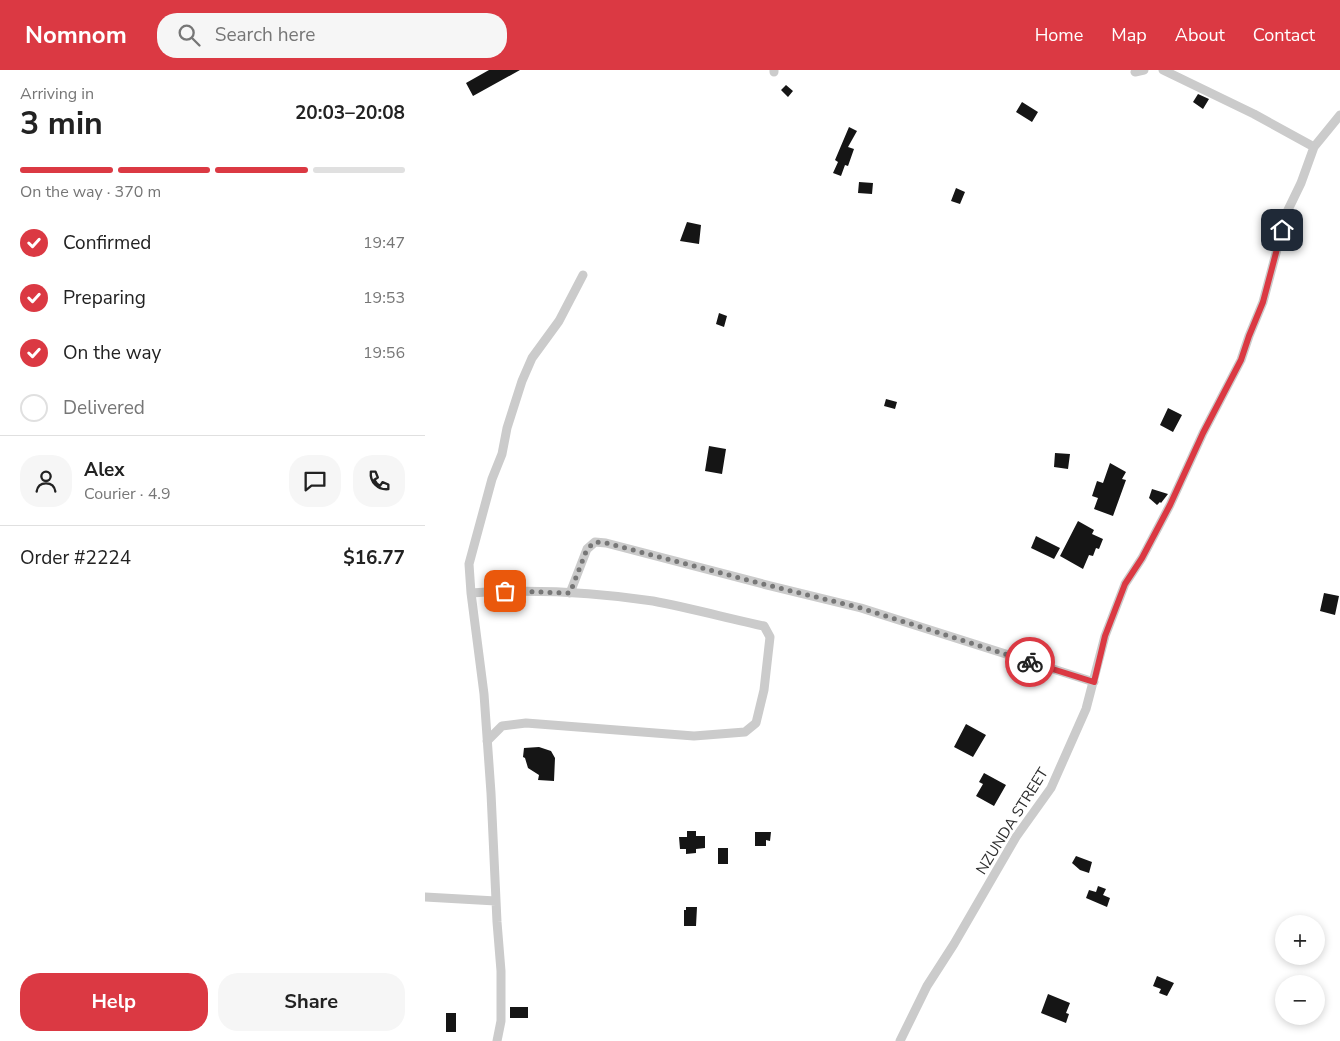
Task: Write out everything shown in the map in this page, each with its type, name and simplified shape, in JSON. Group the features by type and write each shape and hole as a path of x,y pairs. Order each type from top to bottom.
{"street":[{"path":"1135,72 1145,70"},
{"path":"1163,70 1254,114 1314,147"},
{"name":"NZUNDA STREET","path":"900,1041 927,986 954,944 1016,837 1051,788 1079,726 1094,682 1105,636 1125,584 1142,558 1170,505 1203,433 1241,360 1263,302 1287,212 1301,183 1314,147 1340,114"},
{"path":"497,1041 501,1020 501,971 484,694 469,564 492,479 502,454 507,428 531,358 559,321 583,275"},
{"path":"570,593 587,549 595,542 606,543 861,608 1094,682"},
{"path":"471,593 505,591 570,593 653,602 764,626 770,637 764,690 756,723 745,732 694,736 526,723 502,726 487,741"},
{"path":"425,898 496,901"}],"building":[{"path":"489,70 520,70 473,96 466,83"},
{"path":"786,85 793,91 788,97 781,90"},
{"path":"1198,94 1209,99 1203,109 1193,102"},
{"path":"1022,102 1038,112 1032,122 1016,112"},
{"path":"849,127 857,131 848,147 854,149 848,166 845,165 841,176 833,173 838,162 835,160"},
{"path":"859,182 873,183 872,194 858,193"},
{"path":"956,188 965,192 960,204 951,201"},
{"path":"687,222 701,225 699,244 680,241"},
{"path":"719,313 727,316 724,327 716,324"},
{"path":"886,399 897,402 895,409 884,406"},
{"path":"1168,408 1182,415 1173,432 1160,425"},
{"path":"709,446 726,449 722,474 705,471"},
{"path":"1055,453 1070,454 1068,469 1054,467"},
{"path":"1110,463 1126,472 1122,479 1126,480 1113,516 1094,509 1098,498 1092,496 1097,481 1103,483"},
{"path":"1152,489 1168,494 1157,505 1149,498"},
{"path":"1078,521 1094,530 1092,534 1103,539 1099,549 1096,548 1093,556 1089,555 1083,569 1060,556"},
{"path":"1036,536 1060,548 1054,559 1031,548"},
{"path":"1324,593 1339,596 1335,615 1320,611"},
{"path":"966,724 986,735 973,757 954,747"},
{"path":"539,747 551,751 555,758 554,781 538,780 539,775 528,768 523,757 524,748"},
{"path":"984,773 1006,785 994,806 976,796 983,784 979,782"},
{"path":"687,831 696,831 696,836 705,836 705,848 696,849 696,853 686,854 686,849 680,849 679,837 687,837"},
{"path":"755,832 771,832 770,841 766,840 766,846 755,846"},
{"path":"718,848 728,848 728,864 718,864"},
{"path":"1076,856 1092,862 1089,873 1080,870 1072,863"},
{"path":"1098,886 1106,889 1103,895 1110,898 1107,907 1086,898 1089,890 1096,892"},
{"path":"686,907 697,907 696,926 684,926 684,910 686,910"},
{"path":"1157,976 1174,983 1167,996 1159,993 1161,989 1153,986"},
{"path":"1048,994 1070,1003 1066,1013 1069,1014 1066,1023 1041,1013"},
{"path":"510,1007 528,1007 528,1018 510,1018"},
{"path":"446,1013 456,1013 456,1032 446,1032"}],"way so far":[{"path":"505,591 570,593 587,549 595,542 606,543 861,608 1030,662"}],"route":[{"path":"1030,662 1094,682 1105,636 1125,584 1142,558 1170,505 1203,433 1241,360 1263,302 1282,230"}]}
